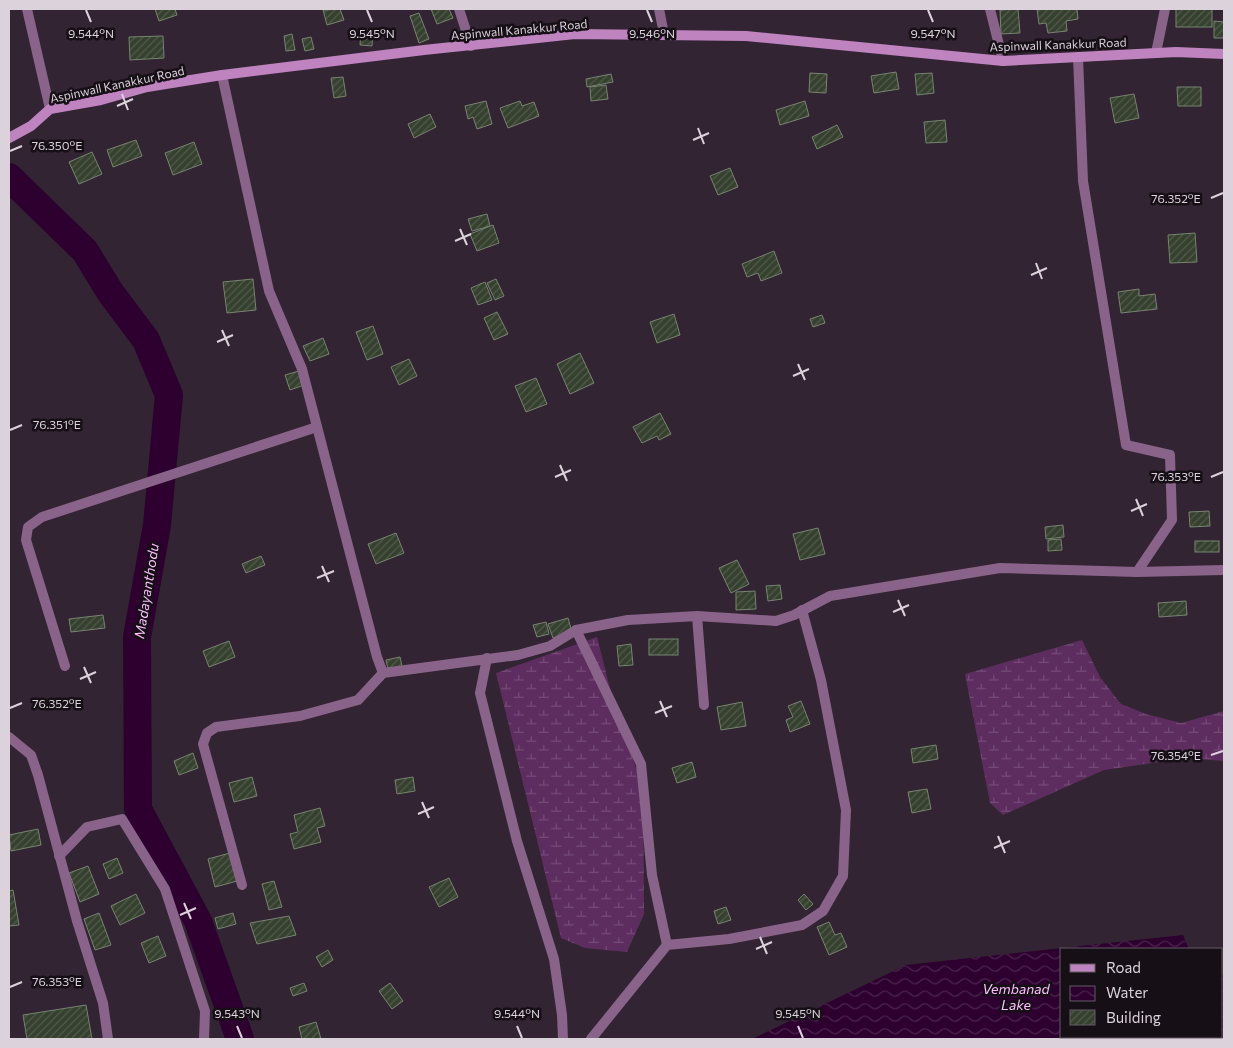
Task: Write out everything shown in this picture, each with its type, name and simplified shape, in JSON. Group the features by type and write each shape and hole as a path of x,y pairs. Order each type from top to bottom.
{"main road":[{"name":"Aspinwall Kanakkur Road","path":"9,138 31,126 50,109 101,100 147,87 222,75 575,34 746,36 1003,61 1156,53 1224,54"}],"street":[{"path":"27,9 50,109"},
{"path":"459,9 471,46"},
{"path":"659,9 664,34"},
{"path":"990,9 1003,61"},
{"path":"1156,53 1165,9"},
{"path":"1078,57 1083,180 1126,444 1170,455 1172,520 1137,572"},
{"path":"222,75 270,291 302,369 376,657 383,673"},
{"path":"65,666 26,540 28,527 42,517 317,427"},
{"path":"242,885 203,744 207,733 216,727 300,716 358,700 383,673 518,654 550,646 576,630 628,620 698,616 776,621 830,596 1000,568 1137,572 1224,570"},
{"path":"591,1039 667,946 729,939 802,925 823,911 843,876 846,810 821,680 802,610"},
{"path":"698,616 704,705"},
{"path":"576,630 641,764 652,874 667,946"},
{"path":"487,658 480,693 517,841 554,960 562,1015 563,1039"},
{"path":"9,737 31,755 103,1003 108,1039"},
{"path":"59,856 87,827 122,818 165,889 205,1011 204,1039"}],"green space":[{"path":"597,637 617,716 643,787 644,914 627,952 585,948 561,938 496,673"},
{"path":"1082,640 1100,677 1121,704 1146,714 1181,723 1224,711 1224,761 1187,758 1104,770 1003,815 990,803 965,674"}],"water":[{"name":"Vembanad Lake","path":"1183,935 1189,948 1063,948"},
{"name":"Vembanad Lake","path":"1060,948 1060,1038 1223,1038 1224,975 1224,1039 752,1039 906,965"}],"building":[{"path":"155,9 175,9 177,15 159,21"},
{"path":"340,9 344,20 327,25 323,10"},
{"path":"431,9 449,9 453,18 437,24"},
{"path":"1018,9 1020,33 1001,34 1000,10"},
{"path":"1037,9 1077,9 1078,19 1066,21 1067,31 1048,33 1046,23 1039,24"},
{"path":"1176,9 1212,9 1212,27 1176,27"},
{"path":"419,13 429,39 419,43 410,16"},
{"path":"1214,21 1224,22 1224,38 1214,38"},
{"path":"361,29 373,30 372,46 360,45"},
{"path":"292,34 295,50 286,51 284,36"},
{"path":"163,36 164,58 130,60 129,37"},
{"path":"311,37 314,49 305,51 302,39"},
{"path":"896,72 899,89 874,93 871,76"},
{"path":"810,73 827,74 826,93 809,92"},
{"path":"932,73 934,93 917,95 915,74"},
{"path":"611,74 613,82 587,87 586,79"},
{"path":"343,77 346,96 334,98 331,78"},
{"path":"606,85 608,99 591,101 590,87"},
{"path":"1177,87 1201,87 1201,106 1178,106"},
{"path":"1134,94 1139,118 1115,123 1110,98"},
{"path":"486,101 492,124 477,129 473,117 468,119 465,106"},
{"path":"520,101 522,106 534,102 539,116 508,128 500,108"},
{"path":"805,101 809,116 780,125 776,110"},
{"path":"430,114 436,127 414,138 408,124"},
{"path":"945,120 947,142 926,143 924,122"},
{"path":"837,125 843,137 817,149 812,137"},
{"path":"136,140 142,156 113,167 107,150"},
{"path":"194,142 202,164 173,175 165,153"},
{"path":"92,152 102,174 79,184 69,162"},
{"path":"730,168 738,187 718,195 710,176"},
{"path":"487,214 490,226 472,231 468,219"},
{"path":"493,225 499,243 477,251 470,234"},
{"path":"1195,233 1197,262 1170,263 1168,235"},
{"path":"774,251 782,273 761,281 758,273 747,277 742,264"},
{"path":"253,279 256,310 227,313 223,282"},
{"path":"496,279 504,296 495,300 487,283"},
{"path":"485,282 492,300 478,305 471,288"},
{"path":"1139,289 1139,296 1155,294 1157,309 1121,313 1118,292"},
{"path":"497,312 508,334 494,340 484,318"},
{"path":"674,314 680,335 657,343 650,322"},
{"path":"822,315 825,323 813,327 810,319"},
{"path":"373,326 383,354 367,360 356,332"},
{"path":"323,338 329,354 310,361 303,346"},
{"path":"580,353 594,383 570,394 557,364"},
{"path":"409,359 417,376 399,385 391,367"},
{"path":"299,371 304,385 290,390 285,375"},
{"path":"536,378 547,404 526,412 515,386"},
{"path":"660,413 671,434 659,440 657,436 642,443 633,427"},
{"path":"1209,511 1210,526 1190,527 1189,512"},
{"path":"1063,525 1064,537 1046,539 1045,527"},
{"path":"818,528 825,554 800,560 793,534"},
{"path":"396,533 404,553 376,564 368,544"},
{"path":"1061,539 1062,550 1048,551 1048,540"},
{"path":"1195,541 1219,541 1219,552 1195,552"},
{"path":"261,556 265,565 246,573 242,564"},
{"path":"737,560 749,584 731,593 719,568"},
{"path":"780,585 782,599 768,601 766,586"},
{"path":"755,591 756,609 736,610 736,592"},
{"path":"1186,601 1187,615 1159,617 1158,603"},
{"path":"103,615 105,628 71,632 69,619"},
{"path":"568,618 572,632 553,638 548,624"},
{"path":"546,622 549,634 537,637 533,625"},
{"path":"649,639 678,639 678,655 649,655"},
{"path":"229,641 235,657 209,667 203,651"},
{"path":"631,644 633,665 619,666 617,646"},
{"path":"400,657 402,666 388,669 386,660"},
{"path":"801,701 810,724 790,732 786,720 793,717 788,706"},
{"path":"742,702 746,726 721,730 717,707"},
{"path":"936,745 938,759 913,763 911,749"},
{"path":"193,753 198,768 179,775 174,761"},
{"path":"692,762 696,777 677,783 672,768"},
{"path":"252,777 257,796 234,802 229,783"},
{"path":"413,777 415,791 397,794 395,780"},
{"path":"927,789 931,809 912,813 908,792"},
{"path":"320,808 325,826 317,828 321,842 294,849 290,834 298,832 294,815"},
{"path":"38,829 41,845 11,851 9,835"},
{"path":"230,853 237,881 215,887 208,859"},
{"path":"117,858 123,873 109,879 103,864"},
{"path":"88,866 99,894 80,902 69,873"},
{"path":"449,878 458,897 439,907 429,887"},
{"path":"274,881 282,907 269,910 262,884"},
{"path":"13,890 19,925 9,926 9,891"},
{"path":"136,894 145,913 120,925 111,906"},
{"path":"804,894 813,904 806,910 798,900"},
{"path":"726,907 731,920 718,924 714,911"},
{"path":"99,913 111,945 95,950 84,919"},
{"path":"233,913 236,924 218,929 215,918"},
{"path":"289,916 296,935 257,944 250,923"},
{"path":"829,922 835,935 841,933 847,947 829,955 817,927"},
{"path":"158,936 166,956 149,963 141,943"},
{"path":"328,950 333,960 322,967 316,957"},
{"path":"304,983 307,991 293,996 290,988"},
{"path":"390,983 403,1001 392,1009 379,991"},
{"path":"86,1005 92,1039 27,1039 23,1015"},
{"path":"316,1022 321,1039 302,1039 299,1027"}],"waterway":[{"name":"Madayanthodu","path":"9,177 85,251 110,292 146,340 169,395 157,525 137,637 138,809 198,921 240,1039"}]}
